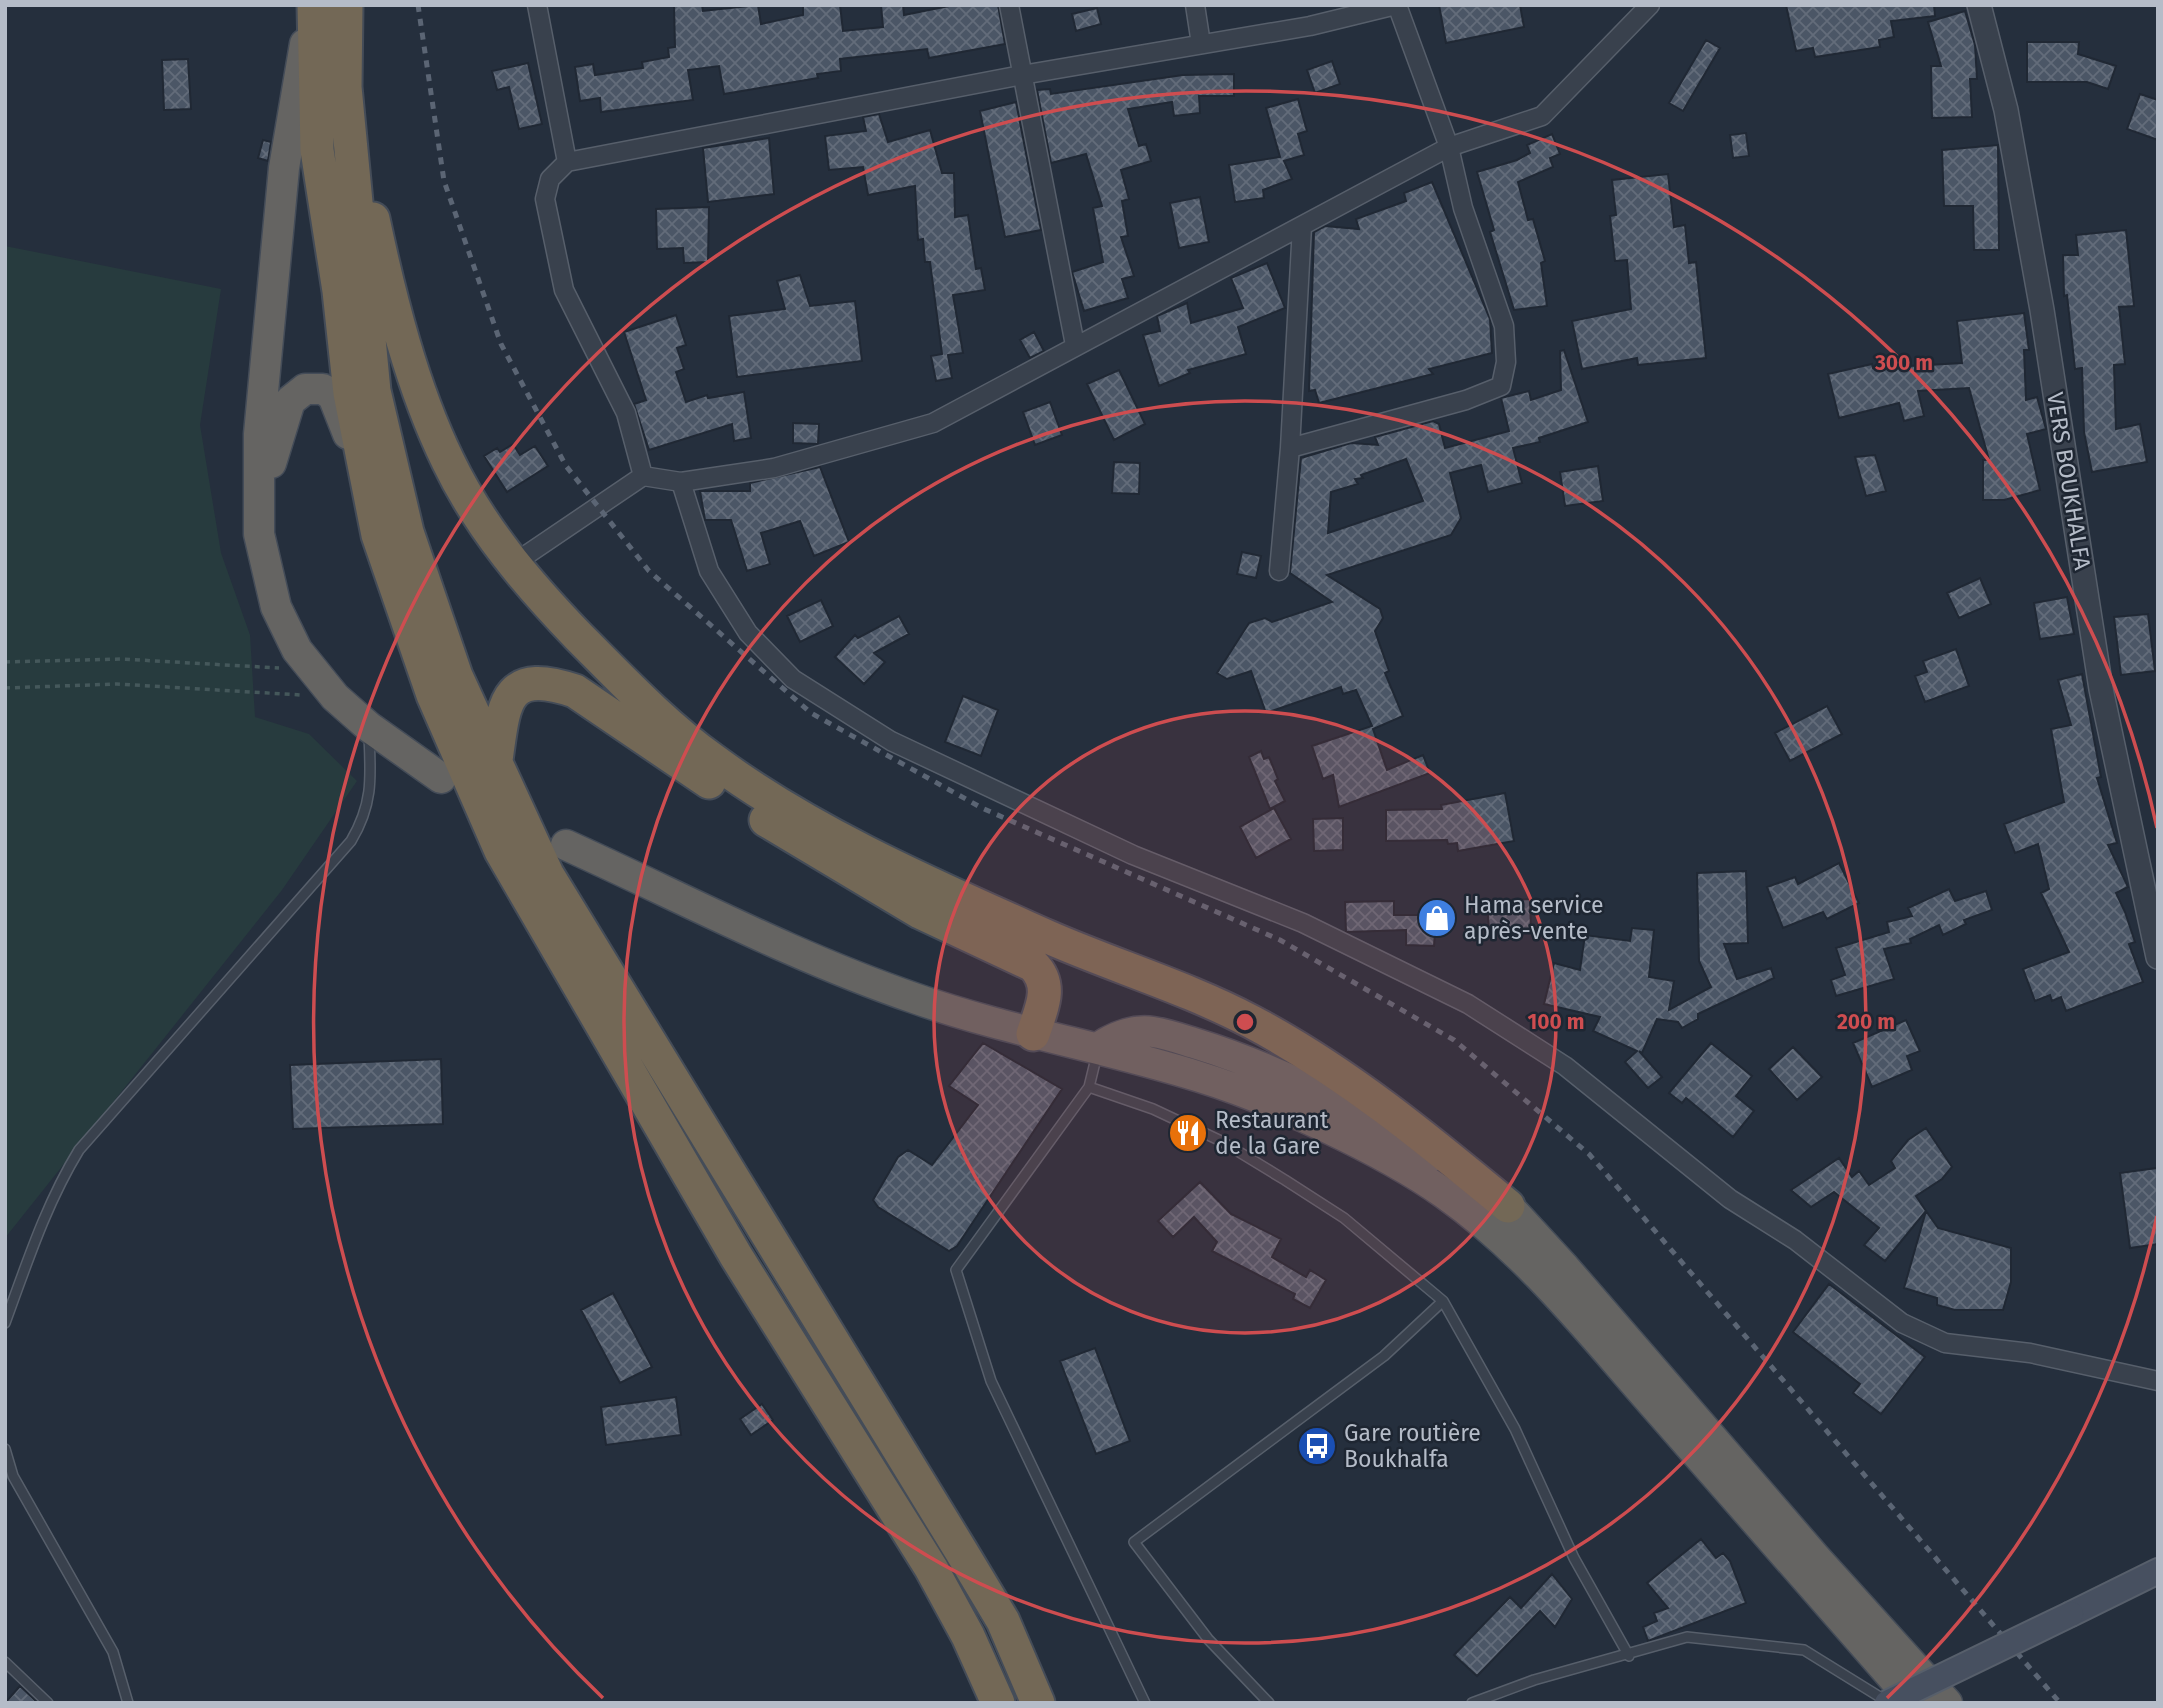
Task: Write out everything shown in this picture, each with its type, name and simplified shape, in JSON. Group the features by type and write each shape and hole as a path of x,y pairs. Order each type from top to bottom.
{"highway":[{"path":"313,5 317,150 339,291 350,393 378,535"},
{"path":"313,5 284,168 259,434 259,534 266,575 276,607 298,650 335,697 369,727 441,778"},
{"path":"346,5 345,87 374,391 407,532 456,676 547,874 1003,1621 1038,1703"},
{"path":"345,87 375,229 411,365 447,460 487,529 531,587 649,708 713,760 787,809 881,858 1048,936 1248,1019 1327,1064 1411,1125 1508,1206 1815,1558 1948,1703"},
{"path":"266,575 271,460 290,401 305,389 323,389 337,401 378,535 433,695 500,851 736,1256 931,1569 968,1636 998,1703"},
{"path":"496,760 503,711 508,698 518,689 534,683 555,684 575,691 759,817 829,859 920,912 1033,965 1040,972 1046,990 1032,1034"},
{"path":"566,845 772,942 909,997 1032,1034 1098,1048 1204,1078 1298,1116 1368,1150 1441,1191 1494,1230 1532,1266 1915,1703"},
{"path":"1098,1048 1118,1036 1142,1032 1165,1035 1216,1050 1345,1109 1424,1153 1508,1206"}],"main road":[{"path":"1888,1703 2158,1571"}],"street":[{"path":"537,5 566,162"},
{"path":"1009,5 1075,345"},
{"path":"1195,5 1201,44"},
{"path":"643,476 626,413 564,290 545,199 550,179 566,162 1022,75 1310,26 1396,5 1449,147 1462,208 1504,326 1506,362 1500,386 1466,400 1290,448"},
{"path":"513,564 643,476 681,482 774,468 933,423 1449,147 1542,116 1650,5"},
{"name":"VERS BOUKHALFA","path":"1979,5 2006,110 2042,310 2101,689 2158,957"},
{"path":"1279,570 1290,448 1302,226"},
{"path":"681,482 709,571 748,633 793,679 891,741 1133,855 1303,923 1468,1004 1564,1066 1730,1199 1795,1240 1902,1323 1945,1343 2030,1353 2158,1381"}],"lane":[{"path":"5,1323 42,1220 79,1150 351,841 369,805 369,727"},
{"path":"1098,1048 1089,1087 956,1270 991,1381 1145,1703"},
{"path":"1089,1087 1187,1125 1285,1180 1344,1218 1443,1301 1515,1429 1574,1559 1629,1656"},
{"path":"1269,1703 1208,1639 1134,1542 1384,1356 1443,1301"},
{"path":"5,1449 13,1476 113,1652 128,1703"},
{"path":"1472,1703 1534,1681 1629,1656 1687,1637 1804,1650 1888,1703"},
{"path":"5,1662 48,1703"}],"path":[{"path":"5,662 121,659 316,670"},
{"path":"5,688 117,684 335,697"}],"green space":[{"path":"5,246 221,289 200,425 221,553 250,635 255,717 309,734 357,781 282,890 5,1238"}],"building":[{"path":"674,5 702,5 703,11 758,5 761,24 803,15 803,5 840,5 843,31 883,27 881,5 903,5 904,15 954,5 998,5 1005,44 929,58 927,49 840,59 841,71 817,74 818,78 724,94 719,66 688,70 693,100 601,112 600,98 580,101 575,67 593,64 595,75 643,68 642,62 669,57 668,48 675,47"},
{"path":"1439,5 1520,5 1524,27 1446,43"},
{"path":"1786,5 1934,5 1935,16 1891,21 1894,37 1879,40 1880,47 1815,57 1813,48 1796,51"},
{"path":"1097,8 1101,24 1076,31 1072,14"},
{"path":"1965,11 1975,45 1977,79 1970,79 1972,117 1932,118 1931,66 1941,66 1928,22"},
{"path":"1706,40 1720,48 1683,111 1669,103"},
{"path":"2027,42 2079,42 2078,54 2116,66 2108,89 2087,82 2027,82"},
{"path":"188,59 191,109 164,110 162,60"},
{"path":"1332,61 1340,84 1315,93 1307,70"},
{"path":"528,63 542,124 519,129 509,87 497,90 492,71"},
{"path":"1234,74 1234,96 1199,96 1200,113 1174,116 1172,102 1128,109 1139,146 1146,144 1151,161 1121,170 1129,199 1122,201 1128,236 1121,237 1134,276 1122,279 1128,298 1084,311 1072,272 1103,262 1093,208 1102,206 1086,154 1051,163 1037,90 1050,89 1051,94 1183,75"},
{"path":"2140,94 2158,100 2158,140 2127,129"},
{"path":"1298,99 1307,131 1298,134 1304,155 1284,161 1292,179 1263,190 1264,198 1235,202 1229,165 1280,157 1266,108"},
{"path":"1016,102 1041,230 1005,237 980,111"},
{"path":"879,114 888,142 930,130 942,173 954,173 955,217 968,215 976,269 981,268 985,290 953,295 963,353 948,355 952,378 936,381 931,356 942,354 930,262 925,262 923,239 918,240 915,186 868,195 863,167 829,170 825,136 866,131 863,117"},
{"path":"1746,133 1749,156 1733,158 1730,135"},
{"path":"1552,134 1560,154 1550,158 1553,167 1518,182 1528,220 1533,219 1545,261 1541,263 1547,306 1514,310 1490,232 1494,230 1477,172 1517,160 1530,153 1527,145"},
{"path":"769,138 774,194 708,202 703,148"},
{"path":"263,140 271,142 268,161 258,158"},
{"path":"1998,145 1999,250 1974,250 1973,206 1944,206 1942,150"},
{"path":"1668,174 1674,227 1685,225 1689,263 1696,262 1706,358 1638,365 1637,358 1582,369 1572,321 1631,309 1627,260 1615,261 1610,216 1616,215 1612,180"},
{"path":"1432,182 1490,319 1492,353 1429,369 1433,374 1319,403 1315,390 1309,391 1314,232 1325,226 1359,229 1356,219 1406,201 1404,193"},
{"path":"1200,197 1209,242 1179,248 1170,203"},
{"path":"709,207 708,262 684,263 683,248 657,249 656,209"},
{"path":"2126,230 2134,306 2119,307 2125,364 2114,365 2116,429 2140,424 2147,462 2092,472 2084,432 2082,368 2075,369 2067,295 2064,296 2063,255 2078,255 2076,235"},
{"path":"1267,263 1285,308 1238,327 1246,354 1188,370 1190,373 1159,386 1143,335 1160,331 1157,316 1187,303 1191,323 1243,308 1231,278"},
{"path":"800,275 810,306 855,301 862,361 737,377 729,316 785,309 777,281"},
{"path":"2024,313 2029,350 2024,350 2026,400 2037,397 2046,429 2027,434 2040,490 2004,500 1983,500 1983,460 1989,460 1969,388 1918,391 1924,416 1904,421 1899,403 1839,418 1828,374 1872,364 1873,368 1962,363 1957,321"},
{"path":"676,315 686,345 677,348 684,369 676,372 686,402 707,395 708,398 744,392 751,438 734,441 732,424 649,450 634,404 646,400 624,332"},
{"path":"1034,332 1044,351 1030,358 1020,340"},
{"path":"1564,350 1588,422 1539,438 1540,442 1513,448 1522,483 1488,492 1481,465 1450,473 1461,518 1451,535 1327,575 1380,609 1383,618 1375,631 1389,671 1385,673 1403,716 1373,729 1387,770 1423,755 1430,773 1339,807 1333,775 1323,779 1312,746 1372,726 1356,690 1343,694 1341,687 1266,713 1251,671 1227,679 1217,673 1249,623 1265,618 1272,622 1332,602 1290,573 1301,458 1351,443 1378,445 1375,437 1433,421 1439,424 1445,448 1509,431 1501,398 1529,391 1531,400 1561,390 1560,351","holes":["1406,459 1423,501 1328,533 1331,492 1358,484 1355,479 1363,478 1361,475"]},
{"path":"1119,370 1145,424 1114,440 1087,384"},
{"path":"1050,402 1062,435 1035,445 1023,412"},
{"path":"793,423 819,424 818,444 793,443"},
{"path":"513,444 520,455 535,446 548,466 507,492 484,456 497,448 500,452"},
{"path":"1875,455 1886,491 1866,496 1855,457"},
{"path":"1114,462 1140,463 1139,494 1112,493"},
{"path":"1598,466 1603,501 1565,506 1560,472"},
{"path":"820,467 849,542 814,556 800,521 761,533 770,564 747,571 731,520 705,520 700,491 750,491 750,483"},
{"path":"1242,552 1261,556 1256,578 1237,574"},
{"path":"1980,578 1991,604 1959,618 1947,593"},
{"path":"2067,597 2074,634 2040,639 2034,603"},
{"path":"821,600 833,626 800,642 787,616"},
{"path":"2148,614 2155,671 2121,675 2114,617"},
{"path":"899,616 909,634 874,653 885,662 864,684 835,657 855,635 858,638"},
{"path":"1956,649 1969,686 1925,702 1915,676 1927,672 1923,661"},
{"path":"2082,674 2101,777 2097,778 2117,843 2108,845 2128,887 2116,893 2135,942 2129,944 2143,982 2066,1011 2061,997 2052,1001 2050,995 2035,1001 2023,969 2069,952 2041,893 2049,889 2038,844 2015,853 2004,824 2064,802 2051,729 2071,725 2058,680"},
{"path":"963,696 998,710 981,756 945,742"},
{"path":"1827,706 1842,734 1790,761 1775,733"},
{"path":"1261,751 1264,759 1269,757 1278,779 1275,781 1285,801 1270,809 1249,757"},
{"path":"1505,793 1514,841 1458,851 1457,843 1448,844 1447,840 1386,841 1386,810 1442,809 1441,805"},
{"path":"1274,808 1291,839 1256,858 1240,827"},
{"path":"1343,818 1343,850 1314,851 1313,819"},
{"path":"1839,863 1859,903 1827,919 1823,912 1783,928 1767,887 1795,877 1798,884"},
{"path":"1746,871 1748,943 1724,944 1737,979 1771,968 1774,978 1698,1014 1698,1019 1682,1028 1678,1022 1657,1019 1642,1053 1639,1051 1662,1077 1648,1088 1625,1062 1637,1051 1593,1031 1600,1017 1544,1004 1554,963 1580,970 1585,935 1630,941 1632,928 1654,930 1649,977 1674,981 1669,1010 1711,987 1699,961 1697,873"},
{"path":"1949,889 1955,901 1986,891 1992,910 1964,920 1966,924 1943,935 1939,925 1910,939 1911,943 1884,949 1894,979 1836,996 1831,980 1845,975 1836,948 1889,932 1887,922 1912,916 1908,908"},
{"path":"1530,899 1531,930 1489,931 1487,901"},
{"path":"1394,901 1394,915 1440,915 1439,933 1435,933 1434,946 1406,945 1406,930 1346,932 1345,902"},
{"path":"1906,1020 1920,1051 1907,1056 1912,1070 1872,1087 1853,1043"},
{"path":"983,1043 1062,1089 957,1246 949,1251 878,1207 873,1200 898,1157 908,1150 932,1165 978,1105 949,1086"},
{"path":"1711,1043 1752,1076 1736,1096 1754,1111 1733,1137 1686,1098 1682,1103 1669,1093"},
{"path":"1793,1047 1822,1077 1797,1100 1769,1069"},
{"path":"441,1059 443,1124 293,1129 290,1065"},
{"path":"1926,1128 1952,1167 1942,1179 1916,1196 1926,1211 1885,1261 1864,1245 1879,1228 1834,1192 1811,1207 1791,1190 1839,1158 1852,1177 1859,1171 1869,1185 1895,1168 1891,1161 1908,1140"},
{"path":"2157,1168 2158,1244 2130,1248 2120,1173"},
{"path":"1200,1182 1231,1214 1281,1239 1272,1257 1306,1277 1310,1270 1326,1280 1310,1308 1293,1299 1295,1294 1212,1251 1217,1242 1194,1217 1173,1237 1158,1221"},
{"path":"1926,1211 1938,1228 2011,1248 2011,1282 2003,1310 1955,1310 1937,1305 1937,1298 1904,1288"},
{"path":"1829,1284 1925,1357 1881,1414 1853,1393 1860,1384 1793,1332"},
{"path":"613,1293 652,1367 620,1383 581,1310"},
{"path":"1095,1348 1130,1441 1096,1454 1060,1361"},
{"path":"676,1397 681,1435 606,1445 601,1407"},
{"path":"762,1404 773,1420 751,1435 740,1419"},
{"path":"1701,1539 1716,1558 1723,1553 1730,1561 1746,1603 1648,1641 1643,1627 1657,1621 1654,1613 1668,1608 1647,1583"},
{"path":"1552,1574 1572,1599 1555,1627 1540,1611 1477,1676 1454,1655 1510,1597 1521,1608"},
{"path":"20,1686 38,1703 5,1703"}],"railway":[{"path":"418,5 444,181 501,344 566,466 649,571 811,713 982,808 1280,940 1454,1040 1589,1154 2060,1703"}],"place":[{"name":"Hama service après-vente","path":"1437,918"},
{"name":"Restaurant de la Gare","path":"1188,1133"},
{"name":"Gare routière Boukhalfa","path":"1317,1446"}]}
